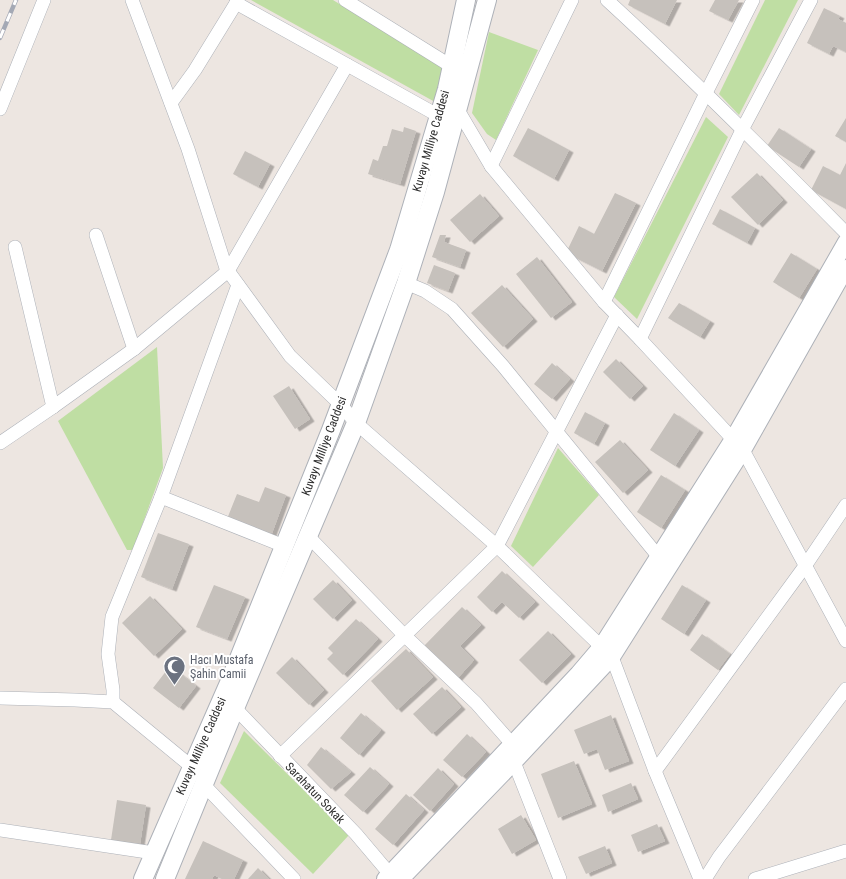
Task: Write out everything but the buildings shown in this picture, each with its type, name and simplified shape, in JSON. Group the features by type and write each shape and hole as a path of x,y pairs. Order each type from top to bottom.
{"main road":[{"name":"Kuvayı Milliye Caddesi","path":"143,879 229,683 341,405 399,250 439,116 452,66 466,0"},
{"name":"Kuvayı Milliye Caddesi","path":"165,879 235,708 356,423 406,283 435,192 486,0"}],"street":[{"path":"0,109 44,0"},
{"path":"132,0 188,149 226,268 290,356 341,405 356,423 497,546 606,652 700,879"},
{"path":"345,0 452,66"},
{"path":"491,166 572,0"},
{"path":"608,0 671,58 706,94 743,128 846,233"},
{"path":"604,302 753,0"},
{"path":"640,339 743,128 811,0"},
{"path":"171,103 195,70 237,1 439,116"},
{"path":"0,443 134,349 228,271 347,65"},
{"path":"458,110 491,166 604,302 738,444 846,641"},
{"path":"96,234 134,349"},
{"path":"393,878 512,744 578,674 606,652 658,556 738,444 846,242"},
{"path":"15,247 53,407"},
{"path":"393,878 514,762 606,652 738,444 846,268"},
{"path":"406,283 425,291 452,309 503,366 658,556"},
{"path":"113,702 113,690 108,654 112,617 161,497 238,285"},
{"path":"280,756 497,546 616,316"},
{"path":"161,497 284,546"},
{"path":"655,771 805,566 846,505"},
{"path":"308,536 404,635 476,703 512,744"},
{"path":"705,879 846,690"},
{"path":"0,698 113,702 192,766"},
{"name":"Sarahatun Sokak","path":"235,708 356,834 393,878"},
{"path":"514,762 560,879"},
{"path":"204,785 294,879"},
{"path":"0,830 154,853"},
{"path":"755,879 846,851"}],"green space":[{"path":"251,0 333,0 445,69 435,102"},
{"path":"765,0 798,0 739,115 719,94"},
{"path":"489,32 538,50 496,140 487,134 472,113"},
{"path":"706,117 728,137 637,319 614,297"},
{"path":"157,347 163,468 133,550 127,550 58,421"},
{"path":"558,448 599,495 533,567 511,546"},
{"path":"244,731 349,835 313,874 220,783"}],"railway":[{"path":"0,38 16,0"}],"place":[{"name":"Hacı Mustafa Şahin Camii","path":"174,686"}]}
